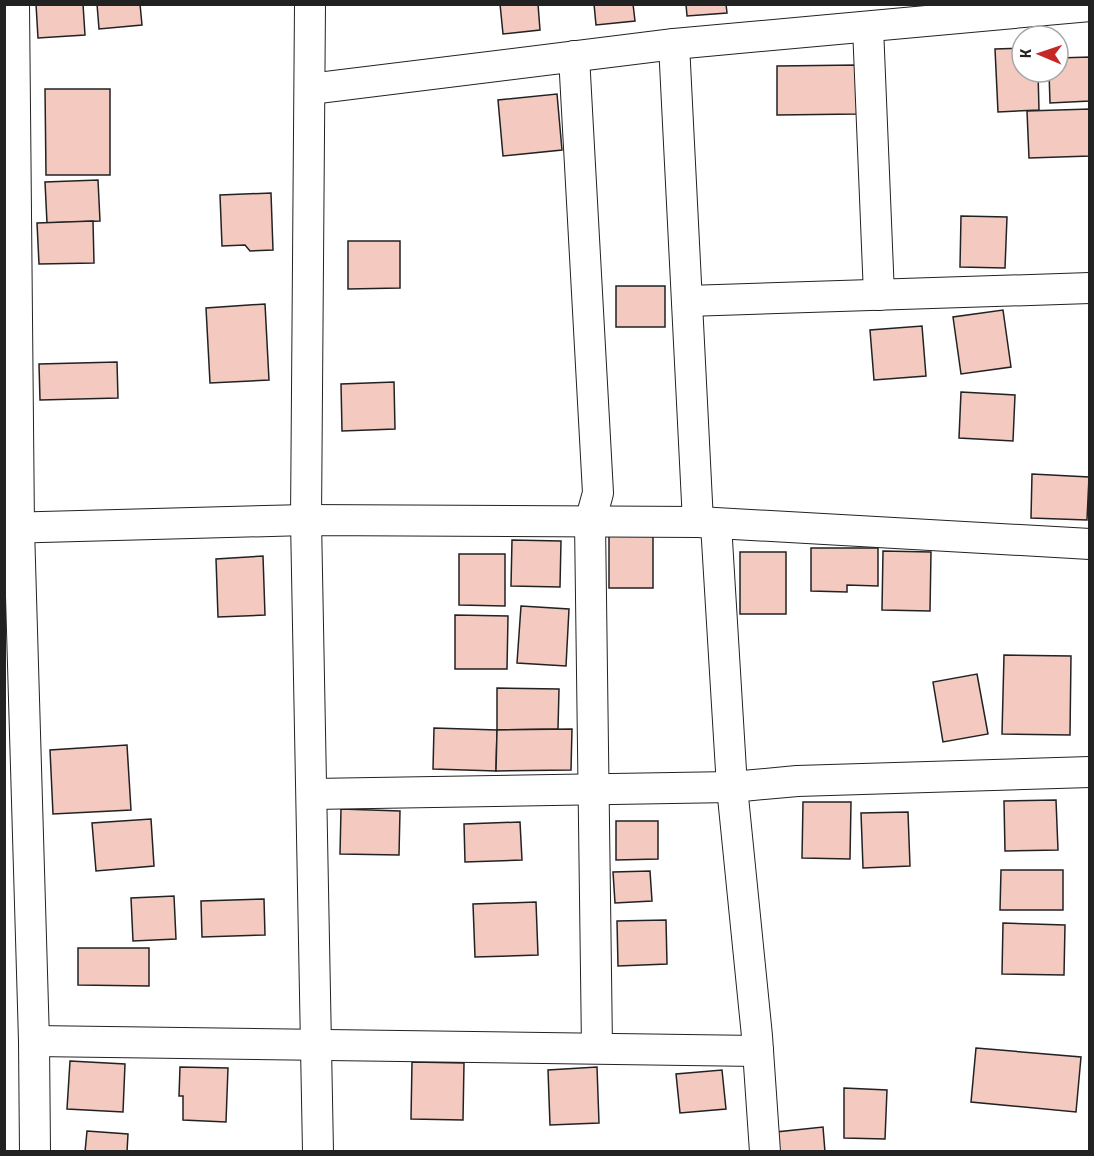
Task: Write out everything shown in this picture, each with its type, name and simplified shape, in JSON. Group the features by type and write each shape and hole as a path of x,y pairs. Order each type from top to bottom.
{"street":[{"path":"14,4 12,528 34,1041 35,1152"},
{"path":"310,4 306,520 318,1152"},
{"path":"310,89 674,44 1089,6"},
{"path":"868,27 879,295"},
{"path":"674,44 687,301 758,1051 765,1152"},
{"path":"574,56 598,493 590,522 597,1048"},
{"path":"687,301 1089,288"},
{"path":"12,528 306,520 707,523 1089,544"},
{"path":"312,794 732,787 796,781 1089,772"},
{"path":"34,1041 758,1051"}],"building":[{"path":"36,4 83,4 85,35 38,38"},
{"path":"97,4 140,4 142,25 99,29"},
{"path":"500,4 538,4 540,30 503,34"},
{"path":"594,4 633,4 635,21 596,25"},
{"path":"686,4 726,4 727,13 687,16"},
{"path":"1010,48 1010,84 1038,84 1039,110 998,112 995,49"},
{"path":"1090,57 1090,101 1050,103 1049,84 1070,84 1070,58"},
{"path":"857,65 858,114 777,115 777,66"},
{"path":"45,89 110,89 110,175 46,175"},
{"path":"557,94 562,150 503,156 498,100"},
{"path":"1090,109 1090,156 1029,158 1027,111"},
{"path":"98,180 100,221 47,223 45,182"},
{"path":"271,193 273,250 250,251 245,245 222,246 220,195"},
{"path":"961,216 1007,217 1005,268 960,267"},
{"path":"93,221 94,263 39,264 37,223"},
{"path":"348,241 400,241 400,288 348,289"},
{"path":"616,286 665,286 665,327 616,327"},
{"path":"265,304 269,380 210,383 206,308"},
{"path":"1003,310 1011,367 961,374 953,317"},
{"path":"922,326 926,376 874,380 870,330"},
{"path":"117,362 118,398 40,400 39,364"},
{"path":"394,382 395,429 342,431 341,384"},
{"path":"961,392 1015,395 1013,441 959,438"},
{"path":"1032,474 1089,477 1087,520 1031,518"},
{"path":"609,534 653,534 653,588 609,588"},
{"path":"512,540 561,541 560,587 511,586"},
{"path":"811,548 878,548 878,586 847,585 847,592 811,591"},
{"path":"883,551 931,552 930,611 882,610"},
{"path":"740,552 786,552 786,614 740,614"},
{"path":"459,554 505,554 505,606 459,605"},
{"path":"263,556 265,615 218,617 216,559"},
{"path":"521,606 569,609 566,666 517,663"},
{"path":"455,615 508,616 507,669 455,669"},
{"path":"1004,655 1071,656 1070,735 1002,734"},
{"path":"977,674 988,734 943,742 933,682"},
{"path":"497,688 559,689 558,729 497,730"},
{"path":"434,728 497,730 496,771 433,769"},
{"path":"572,729 571,770 496,771 497,730"},
{"path":"127,745 131,810 53,814 50,750"},
{"path":"1056,800 1058,850 1005,851 1004,801"},
{"path":"803,802 851,802 850,859 802,858"},
{"path":"341,809 400,811 399,855 340,854"},
{"path":"908,812 910,866 863,868 861,813"},
{"path":"151,819 154,866 96,871 92,823"},
{"path":"616,821 658,821 658,859 616,860"},
{"path":"520,822 522,860 465,862 464,824"},
{"path":"1001,870 1063,870 1063,910 1000,910"},
{"path":"650,871 652,901 615,903 613,872"},
{"path":"174,896 176,939 133,941 131,898"},
{"path":"264,899 265,935 202,937 201,901"},
{"path":"536,902 538,955 475,957 473,904"},
{"path":"666,920 667,964 618,966 617,921"},
{"path":"1003,923 1065,925 1064,975 1002,974"},
{"path":"78,948 149,948 149,986 78,985"},
{"path":"976,1048 1081,1057 1076,1112 971,1102"},
{"path":"70,1061 125,1064 123,1112 67,1109"},
{"path":"412,1062 464,1063 463,1120 411,1119"},
{"path":"180,1067 228,1068 226,1122 183,1120 183,1096 179,1096"},
{"path":"597,1067 599,1123 550,1125 548,1070"},
{"path":"722,1070 726,1109 680,1113 676,1074"},
{"path":"844,1088 887,1090 885,1139 844,1138"},
{"path":"823,1127 825,1152 778,1152 776,1132"},
{"path":"87,1131 128,1134 127,1152 85,1152"}]}
